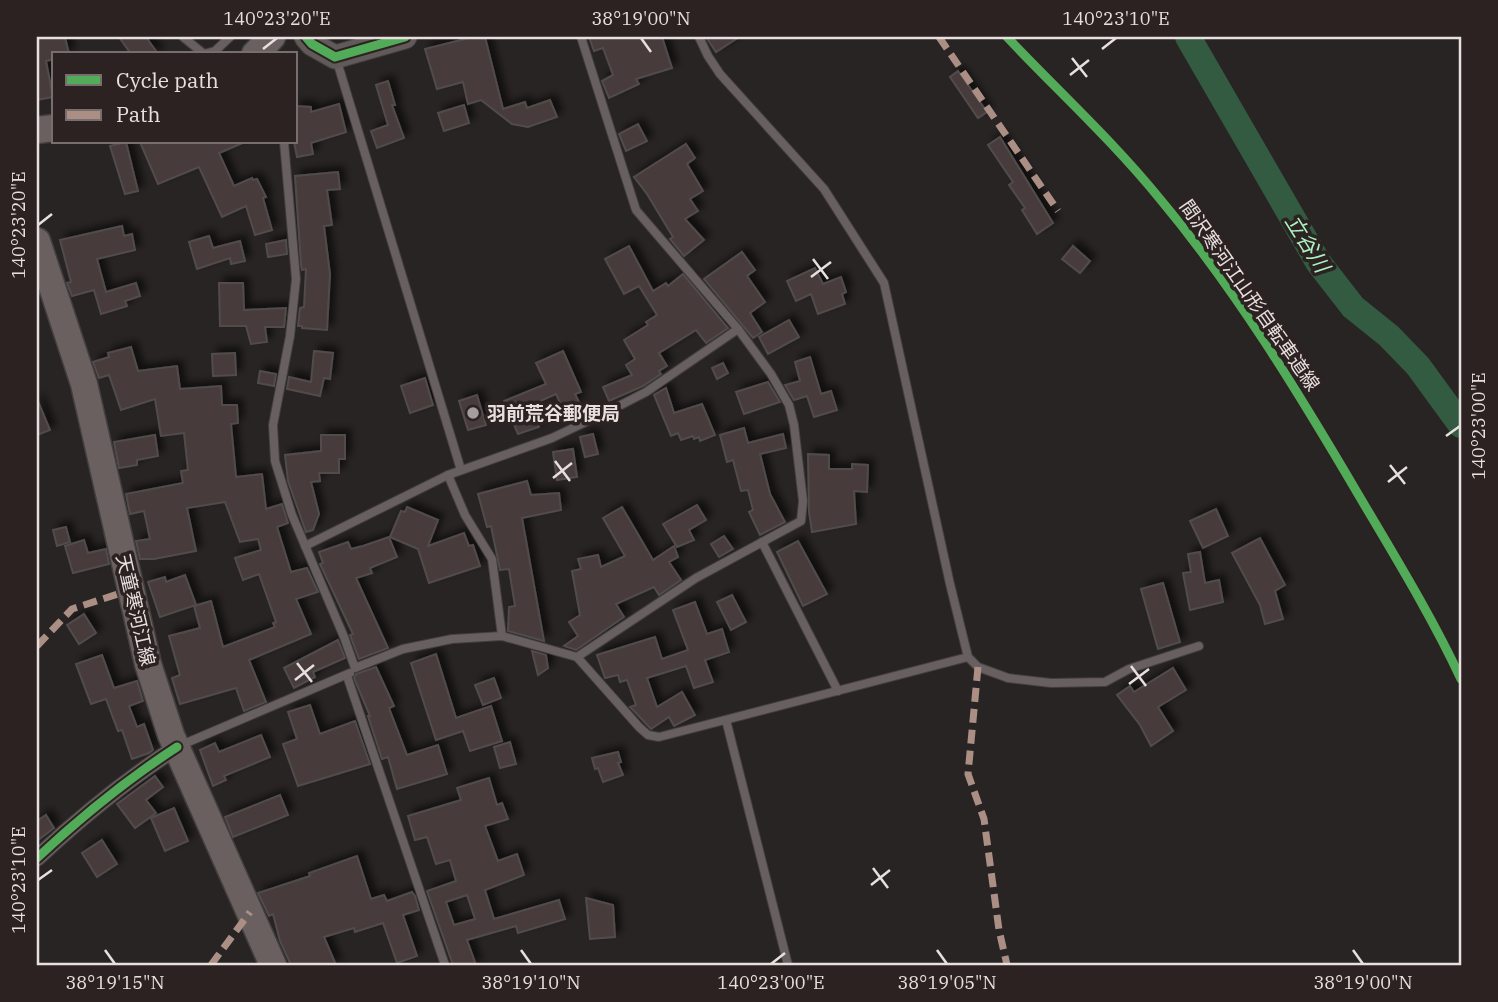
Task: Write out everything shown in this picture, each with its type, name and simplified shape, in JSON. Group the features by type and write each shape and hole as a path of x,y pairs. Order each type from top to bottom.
{"main road":[{"path":"257,52 272,37"},
{"name":"天童寒河江線","path":"37,241 84,384 148,664 177,747 273,965"}],"street":[{"path":"306,37 312,44 335,57 405,37"},
{"path":"37,858 130,777 177,747"}],"lane":[{"path":"183,37 202,52"},
{"path":"211,52 230,37"},
{"path":"577,657 696,578 801,521 803,501 789,405 771,374 738,329 636,209 581,37"},
{"path":"699,37 720,74 824,189 884,283 968,657 978,667 1008,678 1051,682 1105,682 1129,669 1199,646"},
{"path":"335,57 461,470"},
{"path":"284,144 296,279 290,336 273,425 278,472 355,668"},
{"path":"305,546 448,475 552,438 613,409 646,391 738,329"},
{"path":"448,475 465,515 492,559 502,636"},
{"path":"762,542 838,691"},
{"path":"177,747 347,676 355,668 403,649 452,639 502,636 577,657 648,735 659,737 968,657"},
{"path":"347,676 445,965"},
{"path":"726,720 788,965"}],"building":[{"path":"37,37 65,37 69,52 52,52 52,60 46,61 52,97 37,100"},
{"path":"119,37 146,37 157,52 130,52"},
{"path":"473,37 485,37 503,109 525,102 527,108 550,100 557,117 528,127 512,124 481,100 468,104 463,82 437,89 425,49"},
{"path":"589,37 662,37 672,68 636,79 639,84 609,98 602,81 613,75 603,48 594,51"},
{"path":"706,37 739,37 716,52"},
{"path":"958,71 987,112 978,118 950,77"},
{"path":"388,81 395,105 392,105 404,138 377,148 371,131 388,125 376,85"},
{"path":"339,104 346,132 311,143 313,154 297,157 294,144 298,144 298,106 311,107 311,112"},
{"path":"464,105 469,123 444,131 438,113"},
{"path":"638,124 647,141 626,151 619,134"},
{"path":"1000,137 1053,223 1037,234 1022,210 1025,208 1009,185 1013,182 988,145"},
{"path":"126,144 138,191 125,194 110,146"},
{"path":"141,144 240,144 219,153 234,186 252,178 257,179 266,197 263,198 272,230 255,235 246,206 222,217 199,167 158,184"},
{"path":"686,144 695,158 687,164 703,191 690,199 698,211 685,219 704,240 684,256 670,239 673,237 634,177"},
{"path":"338,172 340,189 327,190 332,225 324,226 330,274 327,330 302,328 298,326 300,308 304,307 306,269 302,270 301,265 295,176"},
{"path":"122,226 124,236 132,234 135,250 97,259 106,292 136,283 140,296 125,301 127,306 101,314 94,290 72,296 67,283 71,282 60,240"},
{"path":"209,236 213,248 240,241 245,261 231,264 230,258 197,269 189,242"},
{"path":"286,240 287,254 268,257 266,244"},
{"path":"629,246 653,291 666,283 668,286 683,274 728,328 706,343 696,330 659,353 667,366 659,371 661,374 643,386 609,401 603,387 632,375 626,365 635,359 624,340 648,325 646,322 657,315 639,286 624,294 605,259"},
{"path":"1073,246 1090,261 1080,273 1062,259"},
{"path":"742,252 755,270 747,276 765,302 750,313 762,332 753,338 704,279"},
{"path":"815,268 823,284 841,277 846,292 842,294 845,304 818,314 811,294 796,301 787,281"},
{"path":"219,283 243,283 244,310 286,308 284,327 265,327 267,342 251,344 246,326 220,326"},
{"path":"789,320 799,337 768,354 759,337"},
{"path":"131,347 138,371 177,366 180,389 221,386 222,405 237,405 238,423 231,424 236,477 262,474 266,509 282,504 288,523 277,527 291,572 307,568 318,592 296,599 311,634 249,660 266,702 244,711 236,688 180,704 172,678 180,675 169,636 200,628 194,606 211,601 223,647 275,627 273,623 276,622 259,574 243,580 235,558 261,550 258,539 240,542 225,502 187,508 196,551 140,559 136,541 150,539 144,511 130,514 126,494 183,483 181,471 188,470 184,433 161,436 155,399 121,410 109,375 99,378 93,362 109,357 108,353"},
{"path":"314,351 333,353 330,379 324,378 320,396 287,389 289,377 311,382"},
{"path":"563,351 581,392 575,394 579,402 563,409 556,394 531,405 539,427 518,434 504,401 546,384 536,363"},
{"path":"235,353 236,375 213,376 212,354"},
{"path":"810,357 821,394 831,391 837,410 814,417 807,396 794,400 785,385 800,381 795,362"},
{"path":"723,363 728,373 717,379 712,368"},
{"path":"260,371 276,374 274,386 258,383"},
{"path":"425,378 433,405 410,413 401,386"},
{"path":"768,382 780,402 744,414 736,392"},
{"path":"666,388 674,413 702,404 715,435 700,441 699,437 694,439 693,436 681,440 678,433 671,436 654,395"},
{"path":"477,395 486,425 468,430 459,401"},
{"path":"37,399 50,430 37,435"},
{"path":"744,428 748,443 783,434 786,448 760,454 770,494 785,522 760,535 749,512 753,510 748,490 741,491 733,460 727,462 720,435"},
{"path":"593,434 598,454 585,457 580,437"},
{"path":"155,435 158,456 137,460 137,465 119,468 114,442"},
{"path":"321,435 345,435 345,459 339,459 339,473 319,473 320,481 311,482 319,514 313,530 306,532 288,481 285,455 321,451"},
{"path":"573,449 577,477 557,480 553,452"},
{"path":"808,454 829,455 829,469 852,469 852,464 868,465 867,492 854,491 856,524 812,532"},
{"path":"527,481 531,495 559,493 561,510 522,518 544,641 508,631 509,607 515,606 509,569 500,570 491,526 487,527 478,494"},
{"path":"697,505 706,520 689,530 694,540 677,547 663,524"},
{"path":"407,507 438,520 428,546 464,533 469,546 473,545 480,566 429,583 418,549 390,537 401,511 405,512"},
{"path":"622,507 653,560 674,546 678,557 669,562 681,580 659,595 654,587 616,604 624,617 576,650 564,646 578,636 569,622 580,615 572,571 581,569 578,559 598,555 601,567 625,556 603,518"},
{"path":"1216,509 1228,536 1203,548 1190,521"},
{"path":"66,527 70,542 57,546 53,530"},
{"path":"724,536 733,549 719,557 711,544"},
{"path":"389,537 397,557 370,568 372,573 356,578 388,648 359,659 350,635 353,634 320,564 323,563 319,552 348,542 351,549"},
{"path":"1260,538 1285,585 1275,591 1283,619 1265,624 1260,605 1232,553"},
{"path":"84,540 88,553 106,549 109,564 73,573 65,546"},
{"path":"798,541 827,594 803,606 777,552"},
{"path":"1200,552 1205,583 1219,580 1223,602 1190,610 1183,573 1191,572 1188,554"},
{"path":"185,575 196,605 160,617 148,582 165,577 166,582"},
{"path":"1163,583 1180,642 1158,649 1141,589"},
{"path":"732,595 746,622 731,630 717,602"},
{"path":"695,602 707,634 722,629 729,652 705,660 713,682 694,688 686,666 647,678 657,707 682,692 695,715 674,726 669,717 651,729 630,707 636,705 627,680 620,682 618,675 605,678 597,655 655,637 662,659 688,650 673,610"},
{"path":"84,614 96,633 79,644 67,625"},
{"path":"338,640 345,658 313,672 315,677 294,688 284,668"},
{"path":"532,651 546,655 548,668 538,675"},
{"path":"436,654 456,718 491,706 502,741 470,751 463,731 436,740 411,663"},
{"path":"102,655 114,688 137,681 143,701 129,706 137,727 144,724 153,750 149,753 132,759 122,730 118,731 106,699 91,704 76,664"},
{"path":"376,667 394,706 389,708 407,755 438,745 447,774 397,789 388,757 382,759 370,716 354,678 356,674"},
{"path":"1173,668 1186,690 1158,707 1173,731 1151,746 1140,725 1117,695 1130,686 1134,692"},
{"path":"494,678 501,698 483,705 475,685"},
{"path":"310,705 320,734 355,721 370,764 298,786 283,744 297,739 288,712"},
{"path":"261,735 270,757 224,776 226,780 213,786 200,750 215,743 219,752"},
{"path":"510,742 516,764 500,768 494,747"},
{"path":"618,752 621,762 618,763 623,775 603,782 592,758"},
{"path":"155,776 163,787 146,800 156,813 135,828 117,804"},
{"path":"489,778 497,805 502,803 508,819 485,826 498,861 517,854 524,875 485,890 494,919 559,900 565,919 518,933 516,926 467,940 476,965 453,965 427,891 456,881 450,860 436,864 427,837 415,840 408,816 461,800 457,788","holes":["467,895 475,919 454,925 446,902"]},
{"path":"280,795 288,815 233,837 225,817"},
{"path":"174,808 188,841 165,851 151,818"},
{"path":"46,815 54,828 37,841 37,821"},
{"path":"102,840 117,864 97,877 82,853"},
{"path":"357,856 371,899 384,895 387,901 412,892 415,896 419,910 403,915 417,956 397,963 383,923 355,932 354,928 324,937 336,965 291,965 280,941 273,914 269,916 258,893 310,876 309,873"},
{"path":"586,898 613,905 615,937 590,939"}],"waterway":[{"name":"立谷川","path":"1188,37 1318,262 1353,307 1389,336 1418,366 1461,425"}],"marked path":[{"path":"939,37 1058,211"},
{"path":"37,646 72,609 130,590"},
{"path":"978,667 968,774 984,819 999,930 1007,965"},
{"path":"211,965 250,912"}],"cycle path":[{"path":"306,37 312,44 335,57 405,37"},
{"name":"間沢寒河江山形自転車道線","path":"1007,37 1123,157 1215,269 1265,342 1335,456 1412,585 1461,679"},
{"path":"37,858 104,800 177,747"}],"place":[{"name":"羽前荒谷郵便局","path":"473,413"}]}
